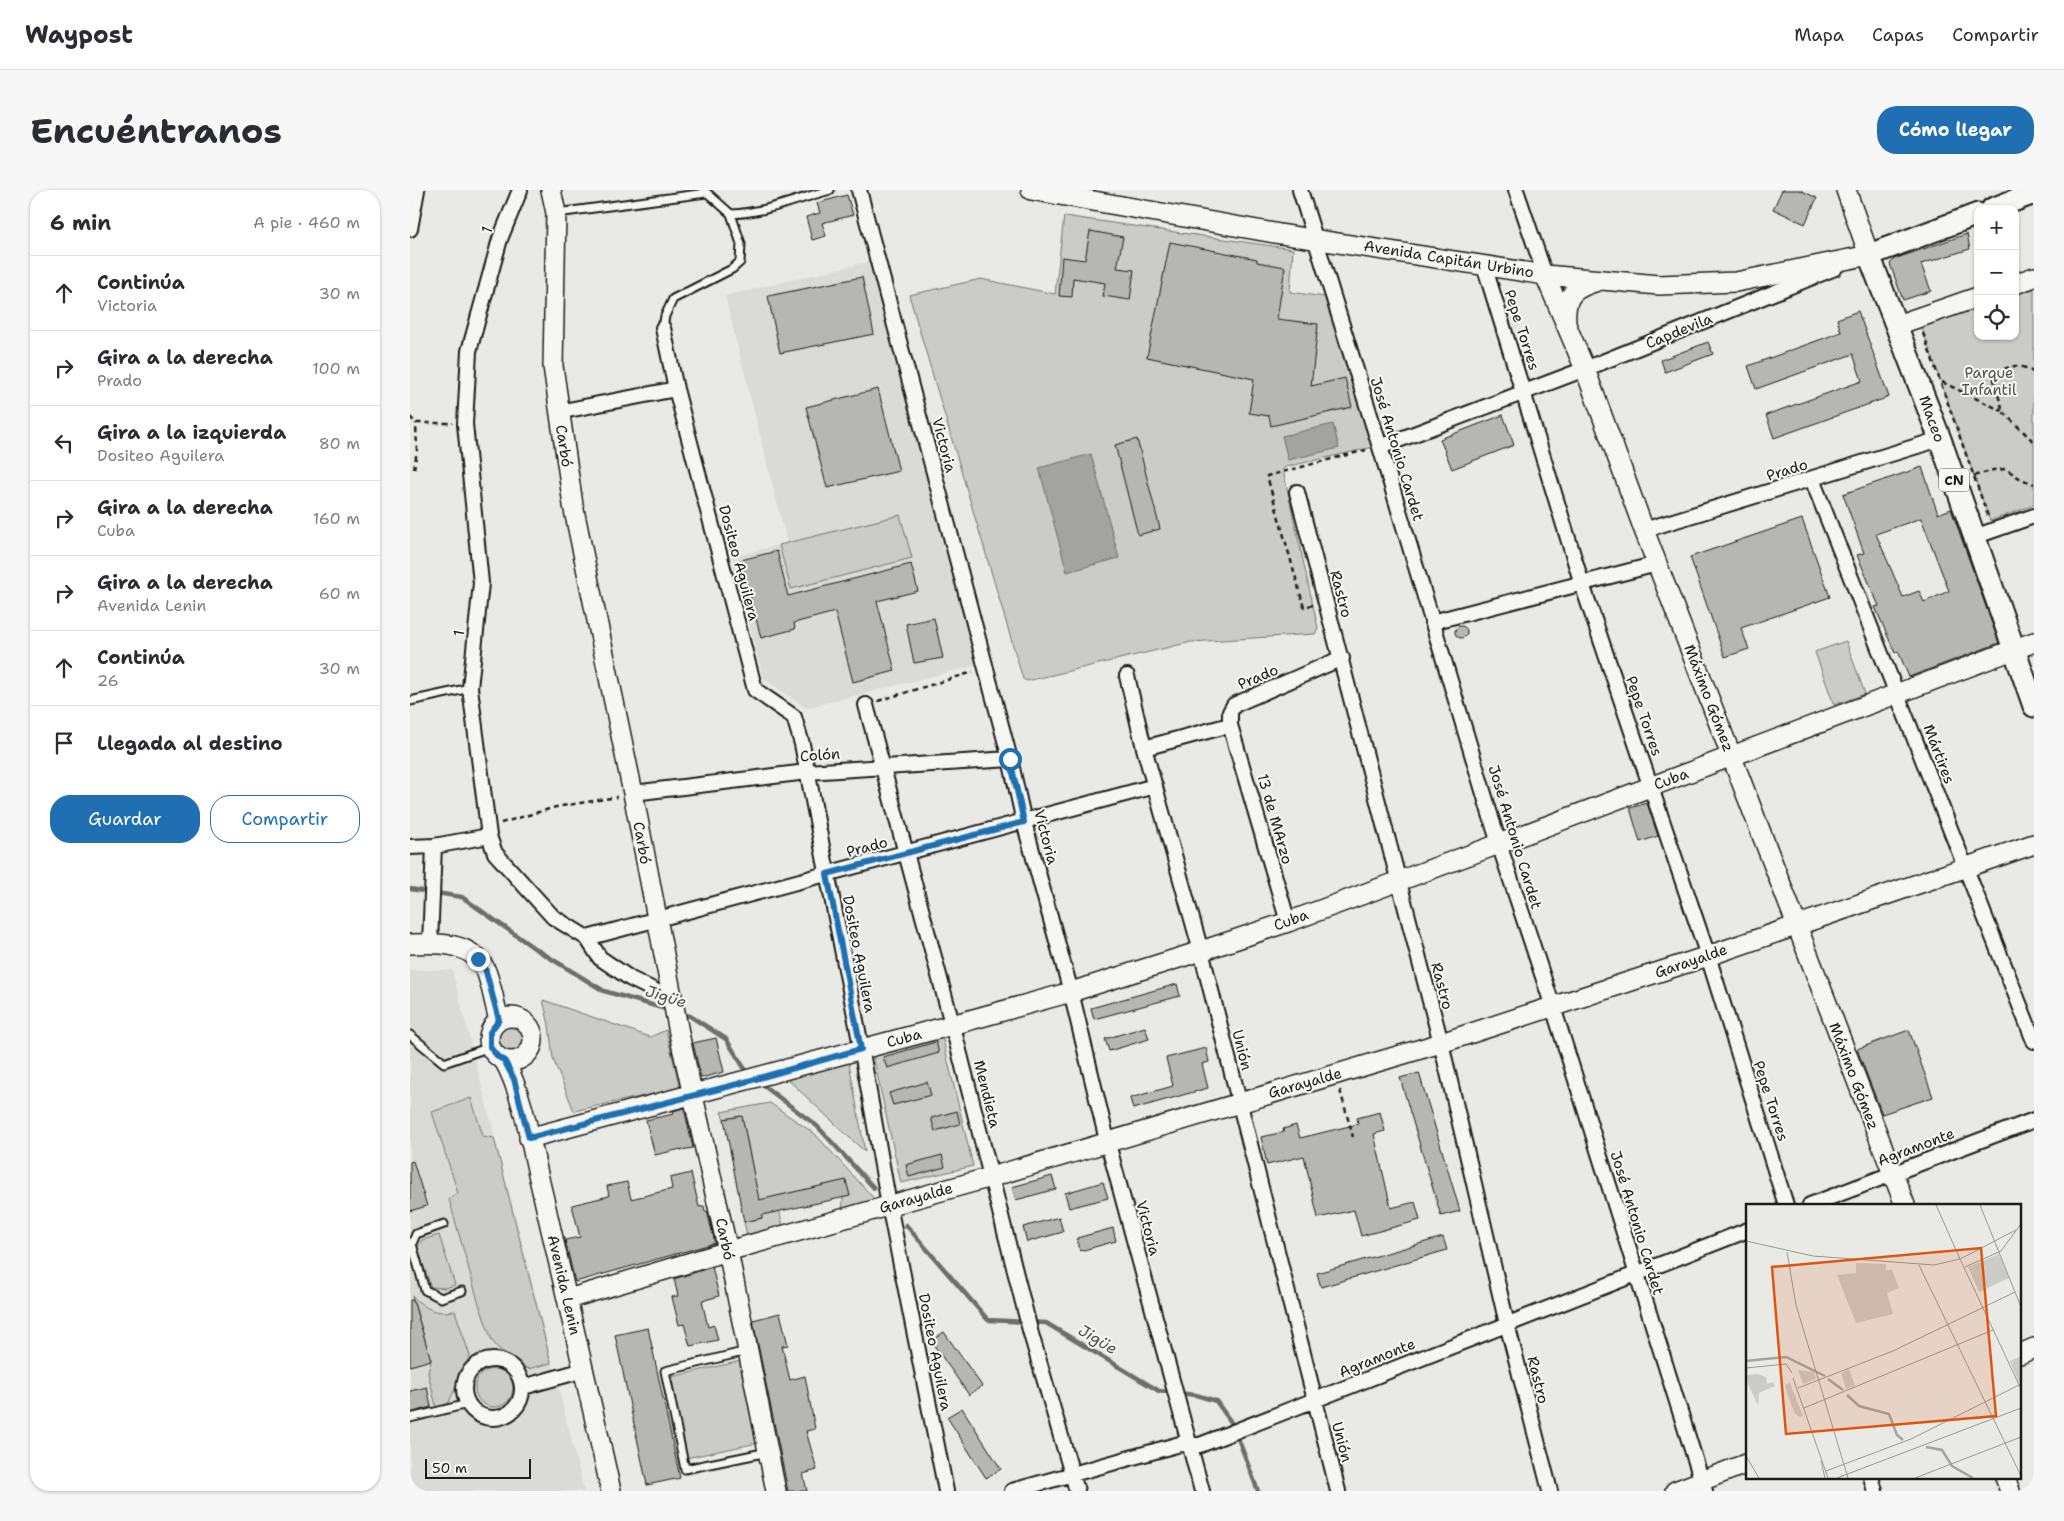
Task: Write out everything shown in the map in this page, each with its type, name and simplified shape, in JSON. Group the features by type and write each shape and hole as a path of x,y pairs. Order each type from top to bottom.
{"main road":[{"path":"2002,205 2034,193"},
{"name":"Capdevila","path":"1869,255 1974,216"},
{"name":"Maceo","path":"1869,255 1940,439 2034,706"}],"street":[{"path":"410,230 417,190"},
{"name":"1","path":"520,190 500,239 469,351 465,424 481,583 470,688 489,836 495,853 553,916 587,938 600,958 631,979 672,999"},
{"name":"Carbó","path":"551,190 556,213 553,366 558,412 573,505 633,793 680,1038 728,1251 746,1351 776,1491"},
{"name":"Victoria","path":"859,190 1010,759 1024,822 1071,992 1108,1142 1202,1491"},
{"name":"Avenida Capitán Urbino","path":"1031,190 1057,192 1316,238 1546,275 1659,285 1736,282 1869,255"},
{"name":"José Antonio Cardet","path":"1300,190 1380,447 1499,844 1553,1007 1704,1486"},
{"name":"Máximo Gómez","path":"1516,190 1546,275 1585,369 1644,530 1732,755 1795,925 1905,1204"},
{"name":"Maceo","path":"1846,190 1869,255"},
{"name":"Capdevila","path":"1380,447 1585,369 1869,255"},
{"name":"Pepe Torres","path":"1484,265 1525,391 1582,584 1708,956 1786,1204"},
{"path":"2019,283 2034,277"},
{"path":"1566,323 1567,300 1579,286 1602,280"},
{"path":"1897,325 1974,298"},
{"name":"Dositeo Aguilera","path":"663,328 676,389 755,690 794,716 802,744 889,1205 946,1491"},
{"path":"558,412 676,389"},
{"name":"Prado","path":"1644,530 1812,480 1940,439"},
{"name":"Mártires","path":"1812,480 2034,1041"},
{"name":"Rastro","path":"1297,492 1342,658 1441,1043 1507,1324 1550,1491"},
{"path":"1974,537 2034,516"},
{"path":"1432,622 1657,564"},
{"name":"Cuba","path":"529,1138 738,1084 1071,992 1201,951 1288,922 1499,844 2034,642"},
{"name":"Prado","path":"1230,725 1230,712 1234,705 1342,658"},
{"name":"Unión","path":"1127,676 1144,748 1201,951 1338,1491"},
{"name":"Mendieta","path":"866,705 952,1025 1031,1334 1077,1491"},
{"path":"1144,748 1230,725"},
{"name":"13 de MArzo","path":"1230,725 1288,922"},
{"name":"Colón","path":"633,793 807,772 1010,759"},
{"name":"Prado","path":"587,938 1155,786"},
{"path":"430,944 432,874 422,847 489,836"},
{"name":"Garayalde","path":"568,1299 728,1251 991,1177 1441,1043 1708,956 1795,925 1967,869 2034,844"},
{"path":"410,944 455,946 469,952 478,959 485,968 499,1020"},
{"path":"490,1047 490,1032 499,1020 506,1017 521,1019 532,1030 533,1045 524,1058 514,1079"},
{"name":"Avenida Lenin","path":"490,1047 498,1057 504,1060 514,1079 568,1299 611,1491"},
{"path":"504,1060 510,1062 524,1058"},
{"name":"Agramonte","path":"1813,1204 2034,1120"},
{"name":"Agramonte","path":"1012,1491 1180,1444 1200,1445 1746,1231"},
{"path":"2022,1353 2034,1348"},
{"path":"494,1359 510,1365 517,1372 523,1387 521,1398 516,1407 506,1415 489,1417 475,1412 468,1404 464,1394 465,1380 472,1368 482,1362 494,1359"},
{"path":"523,1387 584,1370"},
{"path":"1675,1491 1704,1486 1746,1464"},
{"path":"1871,1478 1875,1491"},
{"path":"2005,1478 2010,1491"}],"lane":[{"path":"556,213 705,191 731,214 744,213 776,207 830,190"},
{"name":"Dositeo Aguilera","path":"663,328 665,316 673,299 732,269 740,262 741,244 731,214"},
{"path":"410,701 470,688"},
{"path":"410,1035 444,1063 490,1047"},
{"path":"444,1224 416,1234 412,1244 425,1290 441,1298 462,1291"},
{"path":"746,1351 665,1371 685,1469 768,1452"},
{"path":"410,1418 468,1404"}],"path":[{"path":"1921,326 1990,521"},
{"path":"2003,412 1994,380 1997,374 2004,369 2016,365 2027,368 2034,373"},
{"path":"1941,382 2003,412 2034,442"},
{"path":"410,417 416,422 465,424"},
{"path":"414,469 418,450 416,422"},
{"path":"1974,476 1993,470 2006,469 2021,479 2034,484"},
{"path":"866,705 986,668"},
{"path":"489,836 500,823 509,820 556,807 633,793"},
{"path":"1335,1074 1353,1137"}],"shaded area":[{"path":"872,261 933,506 940,504 981,664 806,708 763,678 732,557 787,543 725,296"},
{"path":"1333,424 1339,448 1288,460 1282,436"},
{"path":"1091,454 1119,558 1067,572 1039,468"},
{"path":"410,970 452,970 584,1491 410,1491"}],"green space":[{"path":"1064,216 1293,249 1290,292 1332,298 1374,447 1285,467 1283,470 1318,628 1315,634 1191,642 1027,681 1023,679 909,295 981,279 1055,294"},
{"name":"Parque Infantil","path":"2034,289 2034,505 1990,521 1921,326 1974,309 1974,340 2019,340 2019,294"},
{"path":"900,515 912,558 791,589 779,545"},
{"path":"1846,641 1865,694 1834,705 1815,652"},
{"path":"543,1000 650,1037 666,1030 680,1088 574,1111 553,1059 549,1025"},
{"path":"511,1024 522,1028 526,1039 522,1050 511,1054 500,1050 496,1039 500,1028"},
{"path":"941,1032 973,1166 901,1183 872,1051"},
{"path":"848,1057 865,1152 783,1075"},
{"path":"471,1098 483,1136 494,1138 551,1363 528,1369 499,1349 492,1341 478,1301 449,1199 458,1193 432,1112"},
{"path":"770,1103 815,1134 880,1205 842,1215 843,1197 776,1196 783,1226 747,1235 744,1222 762,1218 742,1116 724,1119 721,1112"},
{"path":"439,1235 455,1285 445,1288 431,1287 417,1248 422,1240"},
{"path":"412,1296 432,1310 442,1312 455,1311 470,1356 448,1404 437,1410 428,1373 431,1360"},
{"path":"745,1360 762,1442 686,1458 671,1377"},
{"path":"494,1369 507,1375 513,1388 507,1401 494,1407 481,1401 475,1388 481,1375"}],"building":[{"path":"1782,190 1800,190 1817,198 1805,224 1773,209"},
{"path":"847,195 853,215 822,223 826,236 812,240 806,217 820,213 817,203"},
{"path":"1090,231 1123,237 1117,268 1134,270 1130,300 1103,296 1105,283 1073,278 1072,297 1059,296 1062,257 1085,260"},
{"path":"1967,234 1970,249 1921,264 1931,291 1903,300 1890,264 1894,259"},
{"path":"1170,242 1257,259 1257,262 1285,267 1277,319 1318,324 1311,386 1345,378 1352,407 1271,426 1269,416 1249,413 1254,379 1147,357"},
{"path":"862,277 874,334 780,353 768,296"},
{"path":"1858,311 1889,397 1774,438 1766,415 1862,381 1853,354 1756,389 1748,366 1841,332 1837,319"},
{"path":"1708,342 1713,354 1665,372 1661,360"},
{"path":"878,389 899,471 827,488 806,407"},
{"path":"1503,415 1514,445 1452,469 1440,439"},
{"path":"1137,439 1160,529 1138,535 1115,445"},
{"path":"1922,467 1938,514 1951,509 1999,643 1909,677 1898,651 1895,653 1875,607 1879,606 1857,555 1864,553 1843,494","holes":["1921,518 1949,591 1924,602 1919,591 1903,597 1876,534"]},
{"path":"1802,519 1830,597 1741,628 1749,649 1725,657 1690,557"},
{"path":"777,551 788,596 911,564 918,591 877,601 895,671 853,682 835,612 794,623 795,629 761,638 741,560"},
{"path":"934,618 943,658 914,663 906,624"},
{"path":"1459,626 1463,626 1467,632 1463,638 1459,638 1455,634 1455,630"},
{"path":"1647,803 1658,836 1640,842 1630,808"},
{"path":"1177,984 1180,996 1094,1019 1091,1008"},
{"path":"1145,1027 1149,1039 1109,1051 1105,1039"},
{"path":"1909,1030 1933,1097 1882,1114 1857,1049"},
{"path":"716,1038 724,1072 701,1078 693,1043"},
{"path":"936,1042 939,1053 887,1068 883,1057"},
{"path":"1206,1048 1209,1062 1202,1064 1208,1088 1133,1109 1130,1098 1173,1086 1166,1058"},
{"path":"1419,1073 1460,1211 1441,1216 1400,1078"},
{"path":"927,1082 931,1095 893,1105 889,1093"},
{"path":"684,1108 693,1148 655,1155 646,1120 674,1114 673,1111"},
{"path":"957,1111 960,1124 935,1131 931,1118"},
{"path":"1380,1112 1385,1131 1374,1134 1391,1208 1415,1202 1420,1220 1361,1236 1354,1210 1318,1218 1304,1156 1267,1165 1261,1137 1284,1132 1283,1129 1296,1125 1300,1138 1358,1124 1357,1118"},
{"path":"742,1116 759,1200 846,1180 850,1196 762,1215 762,1218 744,1222 724,1119"},
{"path":"942,1155 945,1167 909,1177 906,1165"},
{"path":"413,1161 427,1206 410,1211 410,1162"},
{"path":"691,1173 699,1207 704,1206 705,1212 707,1211 715,1243 575,1282 565,1240 580,1237 572,1205 609,1196 607,1186 627,1182 631,1199 672,1189 670,1178"},
{"path":"1052,1176 1056,1189 1016,1200 1012,1187"},
{"path":"1103,1182 1108,1198 1069,1208 1065,1193"},
{"path":"1059,1217 1063,1232 1027,1242 1023,1227"},
{"path":"1113,1228 1116,1241 1080,1251 1077,1238"},
{"path":"1443,1237 1447,1250 1321,1287 1317,1273"},
{"path":"712,1267 719,1296 702,1301 708,1327 714,1325 718,1340 690,1346 684,1324 679,1325 672,1297 678,1296 674,1279"},
{"path":"410,1300 413,1300 431,1360 410,1366"},
{"path":"780,1313 788,1345 782,1346 790,1380 805,1376 815,1429 806,1431 817,1470 803,1474 807,1491 788,1491 753,1320"},
{"path":"648,1328 680,1478 647,1485 615,1335"},
{"path":"944,1332 982,1386 969,1395 931,1341"},
{"path":"427,1387 431,1407 410,1413 410,1391"},
{"path":"962,1408 1001,1469 986,1478 947,1417"}],"waterway":[{"name":"Jigüe","path":"410,889 462,897 534,948 604,991 669,1010"},
{"name":"Jigüe","path":"679,1013 690,1016 726,1039 748,1074"},
{"name":"Jigüe","path":"760,1083 817,1126 874,1188"},
{"name":"Jigüe","path":"906,1225 988,1320 1046,1323 1159,1391 1196,1395 1216,1401 1233,1425 1258,1491"}],"route":[{"path":"478,959 485,968 492,1000 499,1020 493,1025 488,1040 493,1053 504,1060 514,1079 529,1138 738,1084 861,1049 827,874 1024,822 1010,759"}]}
